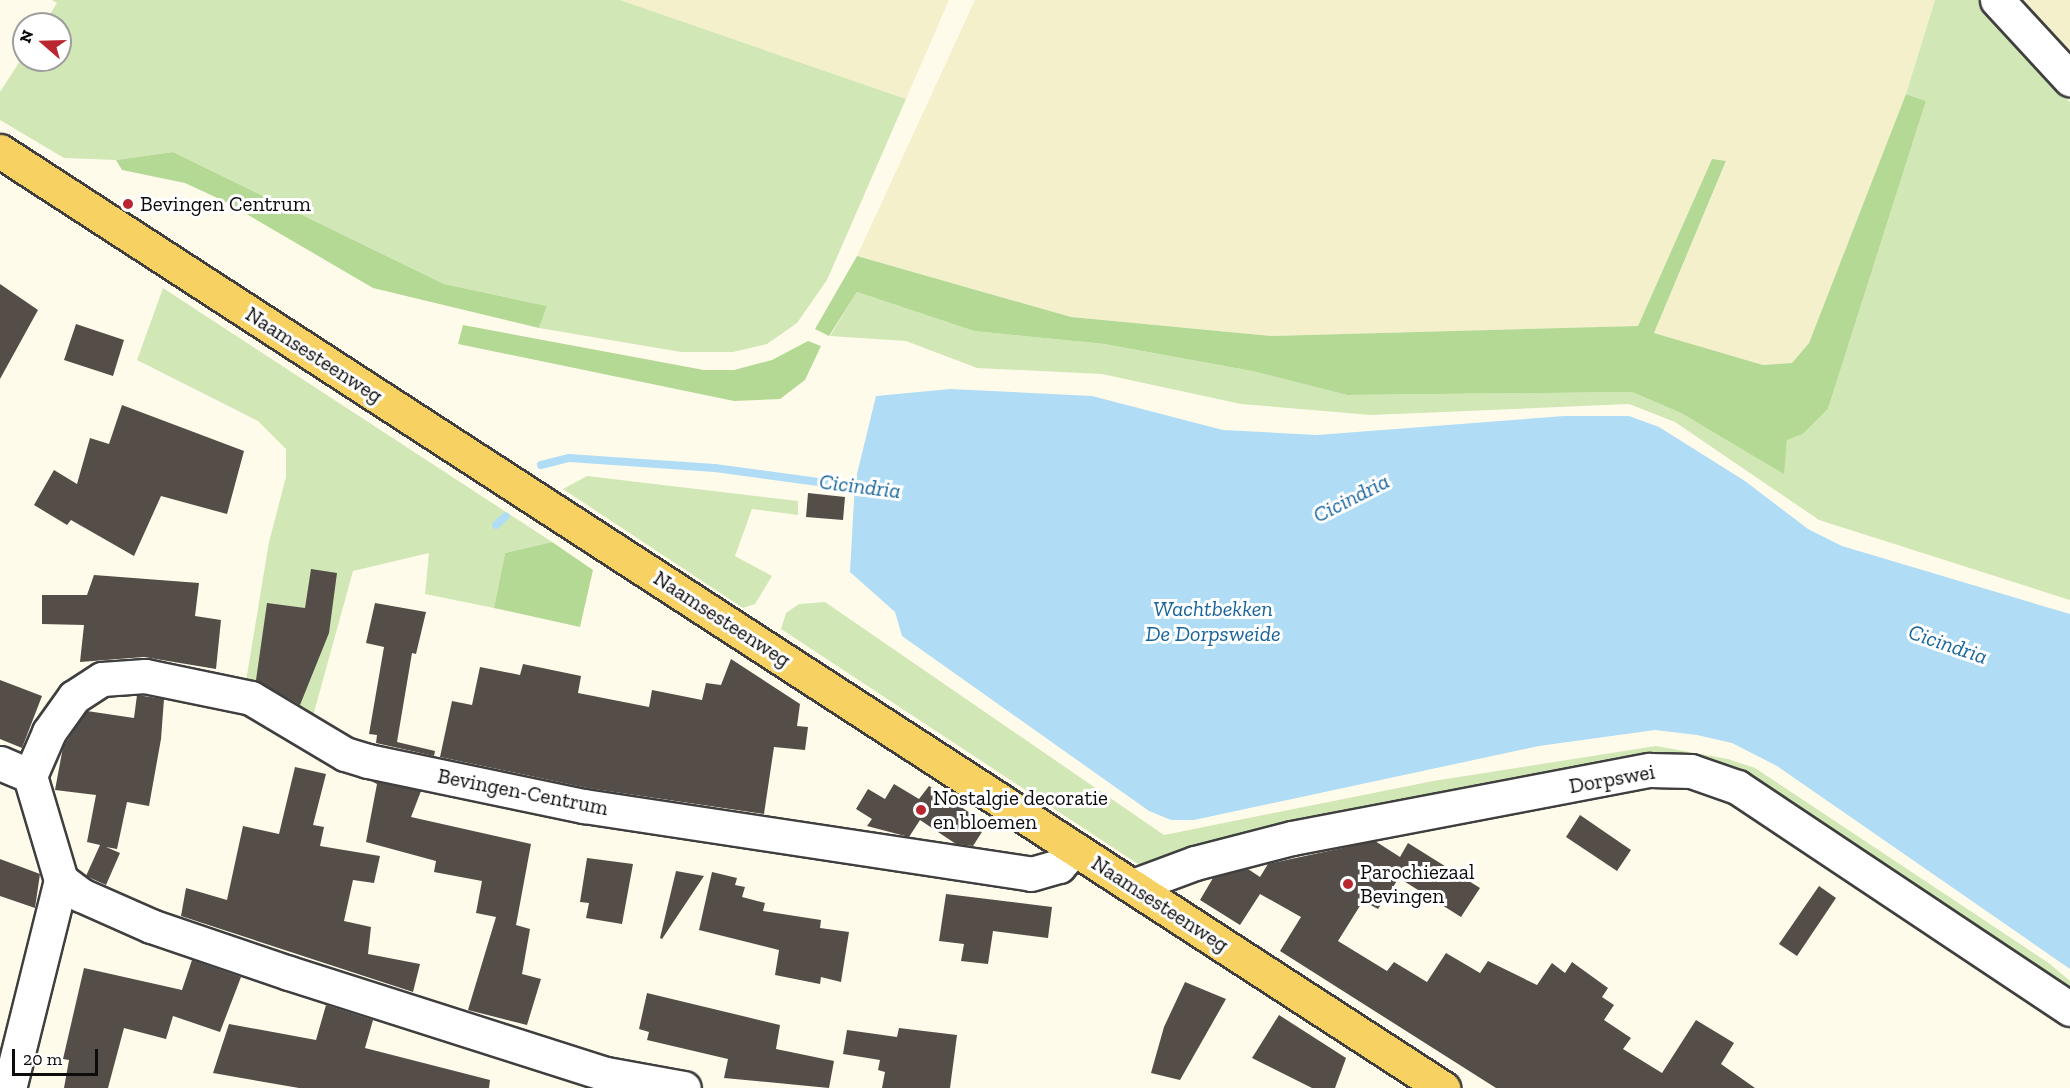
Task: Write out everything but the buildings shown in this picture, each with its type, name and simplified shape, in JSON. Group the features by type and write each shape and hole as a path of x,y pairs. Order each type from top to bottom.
{"main road":[{"name":"Naamsesteenweg","path":"0,151 1443,1088"}],"street":[{"path":"1997,0 2070,79"},
{"name":"Bevingen-Centrum","path":"30,776 49,732 74,697 102,679 145,676 251,698 345,754 368,761 584,806 1031,874 1059,866 1074,848"},
{"path":"0,763 30,776 61,880 9,1088"},
{"name":"Dorpswei","path":"1133,886 1195,863 1292,838 1640,771 1691,771 1737,787 2070,1009"},
{"path":"61,880 81,895 151,926 289,974 606,1074 684,1088"}],"shaded area":[{"path":"620,0 949,0 906,99"},
{"path":"975,0 1935,0 1906,94 1809,343 1792,363 1763,365 1654,333 1726,162 1712,159 1638,326 1271,336 1071,317 857,256"},
{"path":"2005,0 2070,0 2070,68"}],"green space":[{"path":"52,0 620,0 906,99 827,280 797,323 767,344 733,352 681,352 539,328 547,306 444,284 173,152 116,160 64,158 0,120 0,92 13,72 72,72 72,12 51,12 57,3"},
{"path":"1935,0 1980,0 2070,102 2070,600 1819,520 1675,422 1629,404 1371,415 1241,404 1102,374 977,368 906,341 830,336 857,292 974,331 1104,344 1252,371 1347,395 1632,392 1681,413 1783,473 1787,440 1803,434 1828,409 1926,101 1906,94"},
{"path":"1906,94 1926,101 1828,409 1803,434 1787,440 1784,474 1681,413 1632,392 1347,395 1252,371 1104,344 974,331 857,292 829,336 815,329 857,256 1071,317 1271,336 1638,326 1712,159 1726,161 1654,333 1763,365 1792,363 1809,343"},
{"path":"173,152 444,284 547,306 539,328 373,288 226,202 185,183 122,170 116,160"},
{"path":"163,288 552,542 505,553 494,608 425,594 429,553 353,571 313,716 246,681 269,542 286,477 286,449 258,421 137,360"},
{"path":"463,325 704,370 734,370 772,360 808,341 821,346 805,380 780,399 734,401 458,344"},
{"path":"587,476 798,501 798,515 752,509 735,556 772,576 755,604 743,608 563,489"},
{"path":"552,542 593,570 580,627 494,608 505,553"},
{"path":"825,602 1164,835 1433,781 1656,746 1728,759 1755,768 2050,964 2070,981 2070,1002 1711,769 1426,801 1163,857 1141,866 781,629 786,613 799,604"}],"water":[{"name":"Wachtbekken De Dorpsweide","path":"950,389 1092,396 1223,430 1317,435 1564,416 1629,416 1659,427 1745,481 1808,529 1842,546 2070,614 2070,969 1777,766 1732,743 1697,735 1655,730 1539,746 1194,820 1171,820 1149,811 902,636 895,612 850,572 855,482 876,396"}],"waterway":[{"name":"Cicindria","path":"541,465 569,458 715,468 863,488"},
{"name":"Cicindria","path":"496,525 506,516"}],"place":[{"name":"Bevingen Centrum","path":"128,204"},
{"name":"Nostalgie decoratie en bloemen","path":"921,810"},
{"name":"Parochiezaal Bevingen","path":"1348,884"}]}
